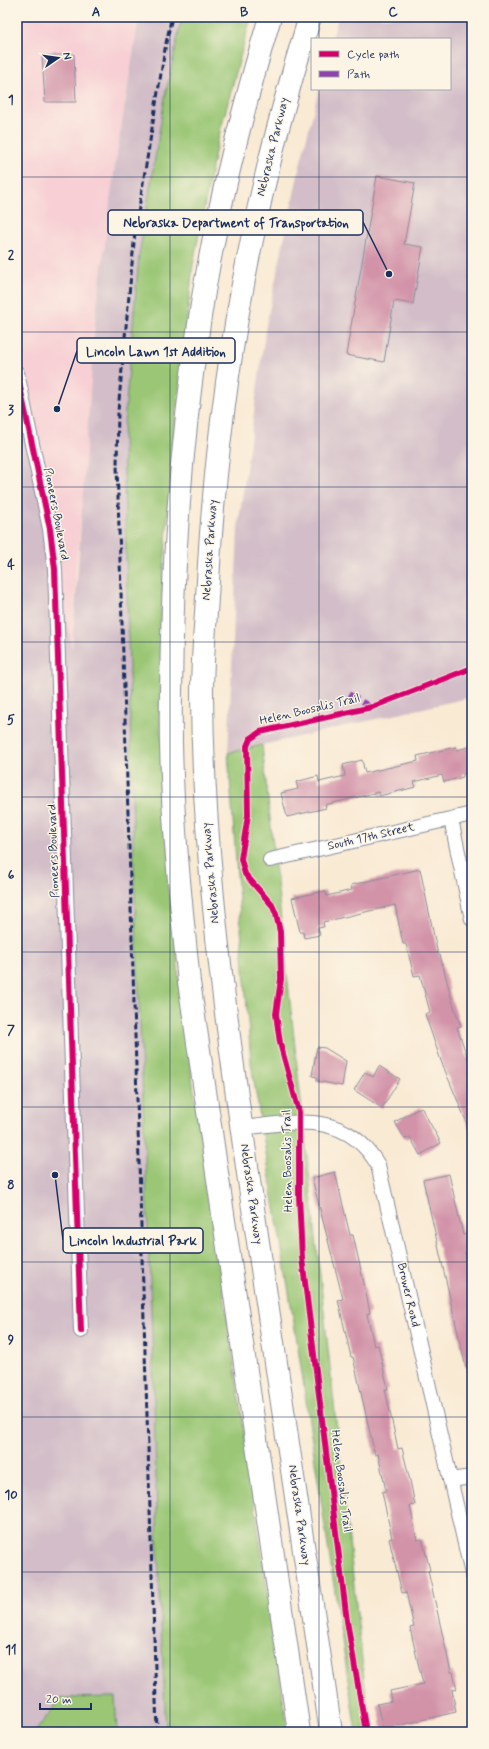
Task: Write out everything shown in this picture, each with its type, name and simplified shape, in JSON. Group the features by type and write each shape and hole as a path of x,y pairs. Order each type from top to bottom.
{"main road":[{"path":"270,17 225,188 200,317 186,427 181,491 173,608 171,695 178,881 188,982 299,1732"},
{"name":"Nebraska Parkway","path":"310,17 292,71 268,163 250,244 232,343 219,437 210,532 202,693 206,799 213,898 242,1128 331,1732"},
{"path":"302,44 315,17"}],"street":[{"name":"Pioneers Boulevard","path":"17,374 50,529 56,569 81,1331"},
{"name":"South 17th Street","path":"270,860 472,814"},
{"path":"451,819 472,920"},
{"name":"Brower Road","path":"242,1128 300,1124 326,1125 340,1128 362,1142 378,1165 472,1574"},
{"path":"450,1480 472,1477"}],"shaded area":[{"path":"17,17 139,17 114,172 76,569 72,653 50,529 17,373"},
{"path":"139,17 197,17 144,329 187,1732 117,1732 115,1697 61,1698 35,1732 17,1732 17,373 50,529 72,650 95,323 114,172"},
{"path":"338,17 472,17 472,697 228,753 238,528 266,325 301,161 319,90 451,90 451,38 332,38"}],"green space":[{"path":"182,17 251,17 216,147 193,265 173,447 161,609 160,720 180,994 213,1223 212,1225 215,1232 288,1732 166,1732 158,1556 153,1361 134,869 123,436 139,256 165,97"},
{"path":"262,745 370,1732 356,1732 296,1335 251,1063 228,753"},
{"path":"115,1697 117,1732 35,1732 61,1698"}],"building":[{"path":"74,54 76,102 45,102 42,56"},
{"path":"377,176 415,183 404,244 423,247 413,304 394,301 384,362 346,355"},
{"path":"472,746 472,772 463,774 463,777 444,782 442,775 414,782 416,787 379,796 378,792 325,805 326,808 287,817 281,793 298,789 296,782 318,776 319,782 345,776 343,765 362,760 365,773 418,761 417,756 456,747 457,750"},
{"path":"420,869 438,955 440,955 453,1004 461,1026 457,1027 468,1059 472,1058 472,1135 441,1061 425,1014 430,1012 420,975 414,976 406,944 403,944 395,905 323,922 324,927 318,928 320,935 304,938 303,932 300,932 292,898 325,891 327,896 352,890 351,885"},
{"path":"317,1047 325,1048 346,1061 342,1086 317,1081 317,1077 312,1076"},
{"path":"379,1066 400,1079 382,1108 354,1090 365,1072 373,1077"},
{"path":"421,1107 441,1143 420,1155 410,1137 405,1139 395,1122"},
{"path":"335,1172 350,1235 353,1235 370,1313 367,1314 374,1346 378,1345 388,1389 385,1389 398,1449 402,1448 411,1485 415,1505 410,1506 417,1540 422,1539 430,1570 428,1571 451,1672 453,1672 457,1689 452,1690 456,1712 383,1729 377,1704 392,1701 390,1691 423,1684 410,1628 414,1627 406,1592 402,1593 389,1539 392,1538 382,1492 386,1491 378,1454 375,1455 353,1357 351,1357 338,1300 343,1299 312,1178"},
{"path":"449,1174 463,1235 472,1233 472,1251 465,1252 472,1286 472,1367 466,1368 423,1180"}],"railway":[{"path":"157,1732 117,465 118,411 135,232 166,43 172,17"}],"marked path":[{"path":"349,694 372,707"}],"cycle path":[{"path":"17,373 50,529 55,569 81,1331"},
{"name":"Helen Boosalis Trail","path":"366,1732 347,1621 302,1258 299,1196 299,1112 280,1043 276,1014 281,979 280,932 276,914 272,905 245,874 241,859 248,815 247,746 250,739 260,732 372,707 472,668"}],"place":[{"name":"Nebraska Department of Transportation","path":"389,274"},
{"name":"Lincoln Lawn 1st Addition","path":"57,409"},
{"name":"Lincoln Industrial Park","path":"55,1175"}]}
